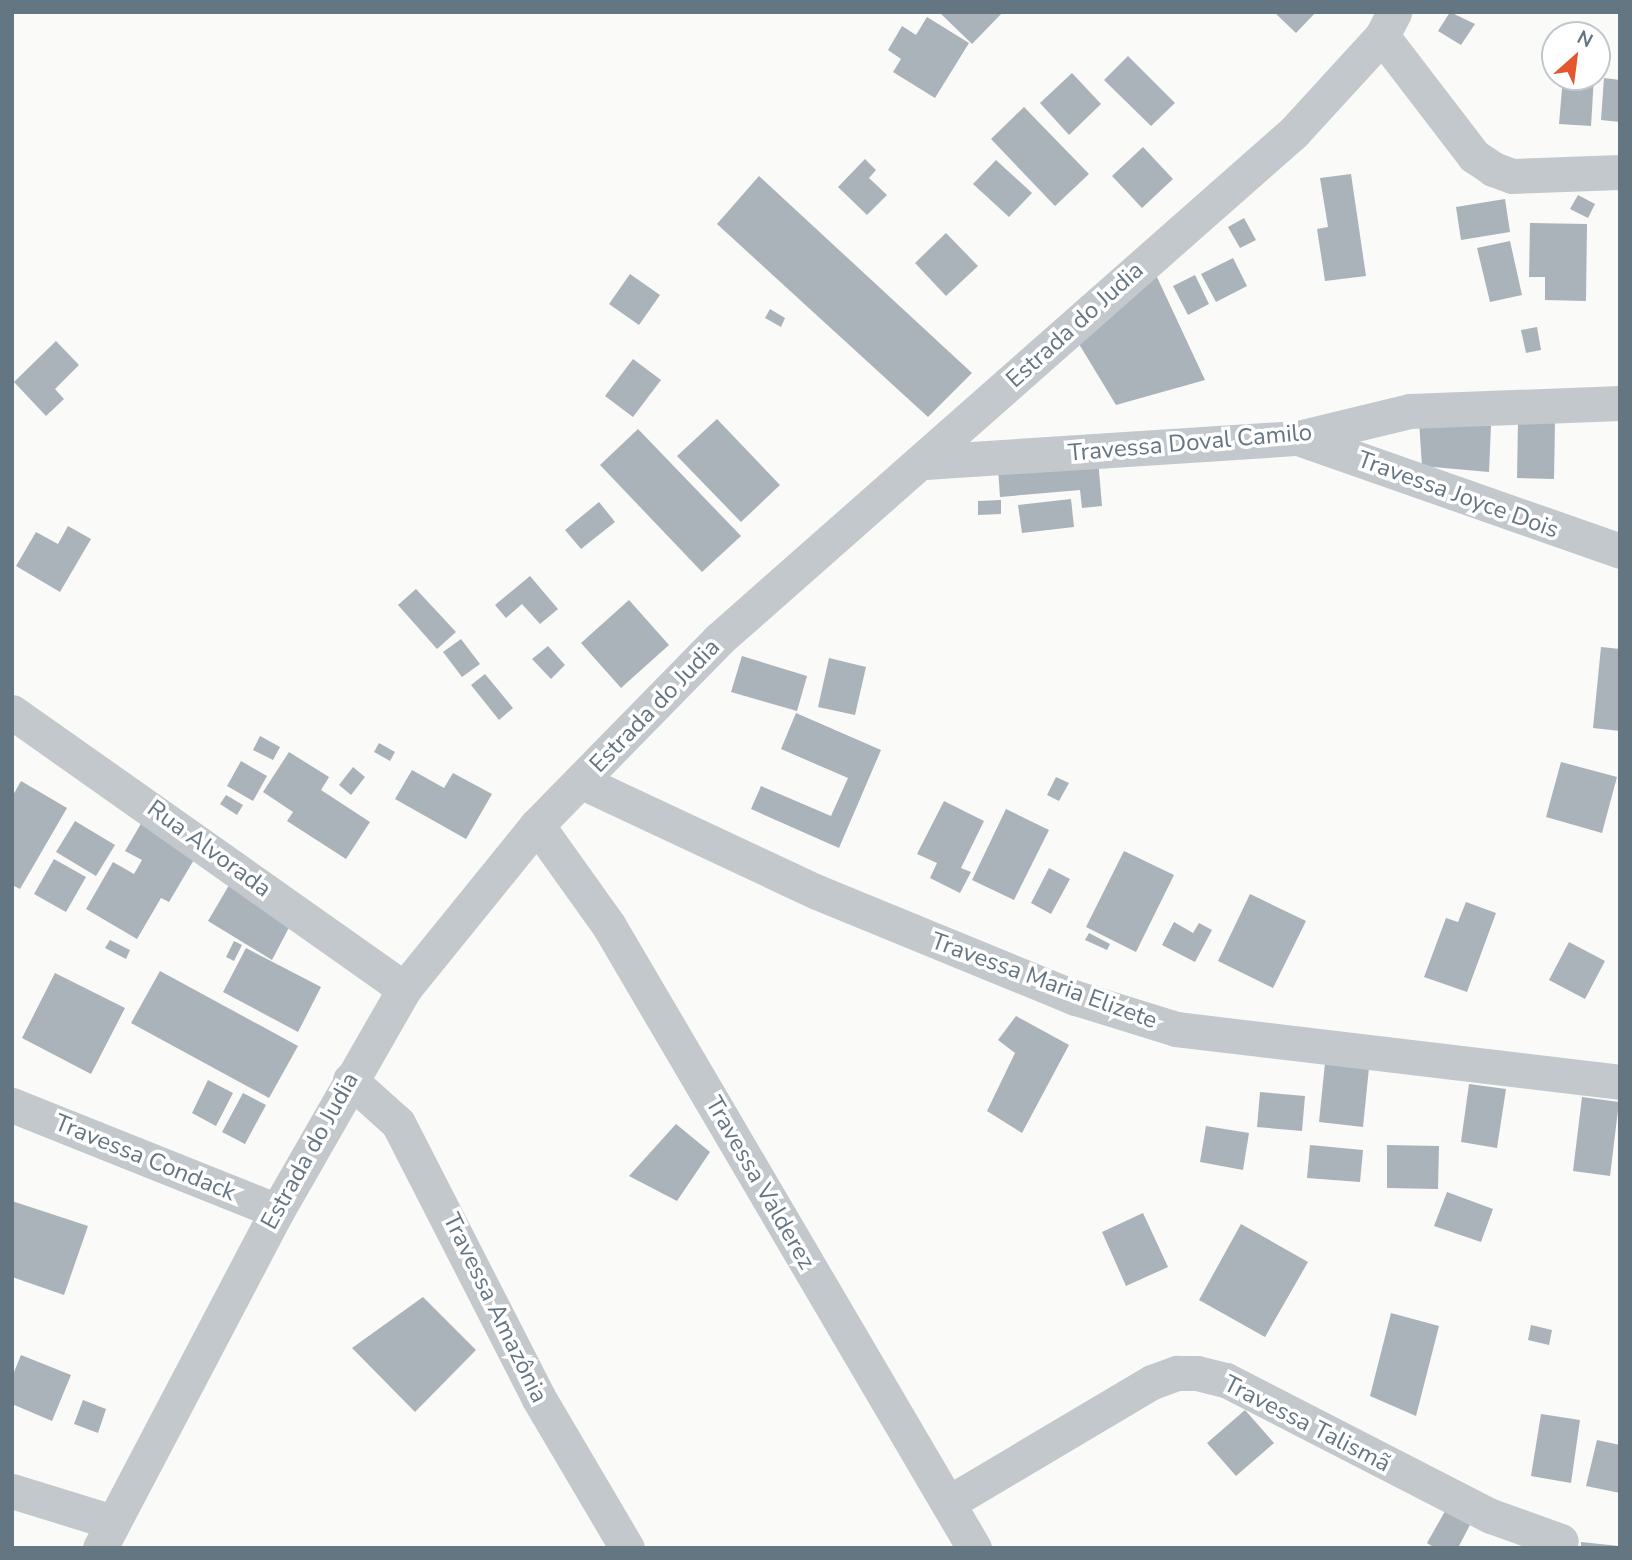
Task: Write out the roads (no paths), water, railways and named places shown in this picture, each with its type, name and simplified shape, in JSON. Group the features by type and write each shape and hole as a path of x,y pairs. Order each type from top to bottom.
{"street":[{"path":"1388,24 1474,156 1493,169 1524,176 1620,172"},
{"name":"Estrada do Judia","path":"106,1535 276,1211 349,1080 404,989 537,825 718,640 925,462 1294,132 1388,24"},
{"name":"Travessa Doval Camilo","path":"925,462 1298,438 1410,411 1620,403"},
{"name":"Travessa Joyce Dois","path":"1298,438 1620,551"},
{"name":"Rua Alvorada","path":"12,712 404,989"},
{"name":"Travessa Maria Elizete","path":"582,782 817,892 1076,998 1176,1029 1620,1082"},
{"name":"Travessa Valderez","path":"537,825 609,926 974,1548"},
{"name":"Travessa Amazônia","path":"349,1080 398,1123 538,1397 627,1548"},
{"name":"Travessa Condack","path":"12,1105 276,1211"},
{"name":"Travessa Talismã","path":"948,1503 1152,1382 1177,1373 1197,1373 1226,1380 1491,1516 1561,1541"},
{"path":"12,1492 106,1535"}]}
